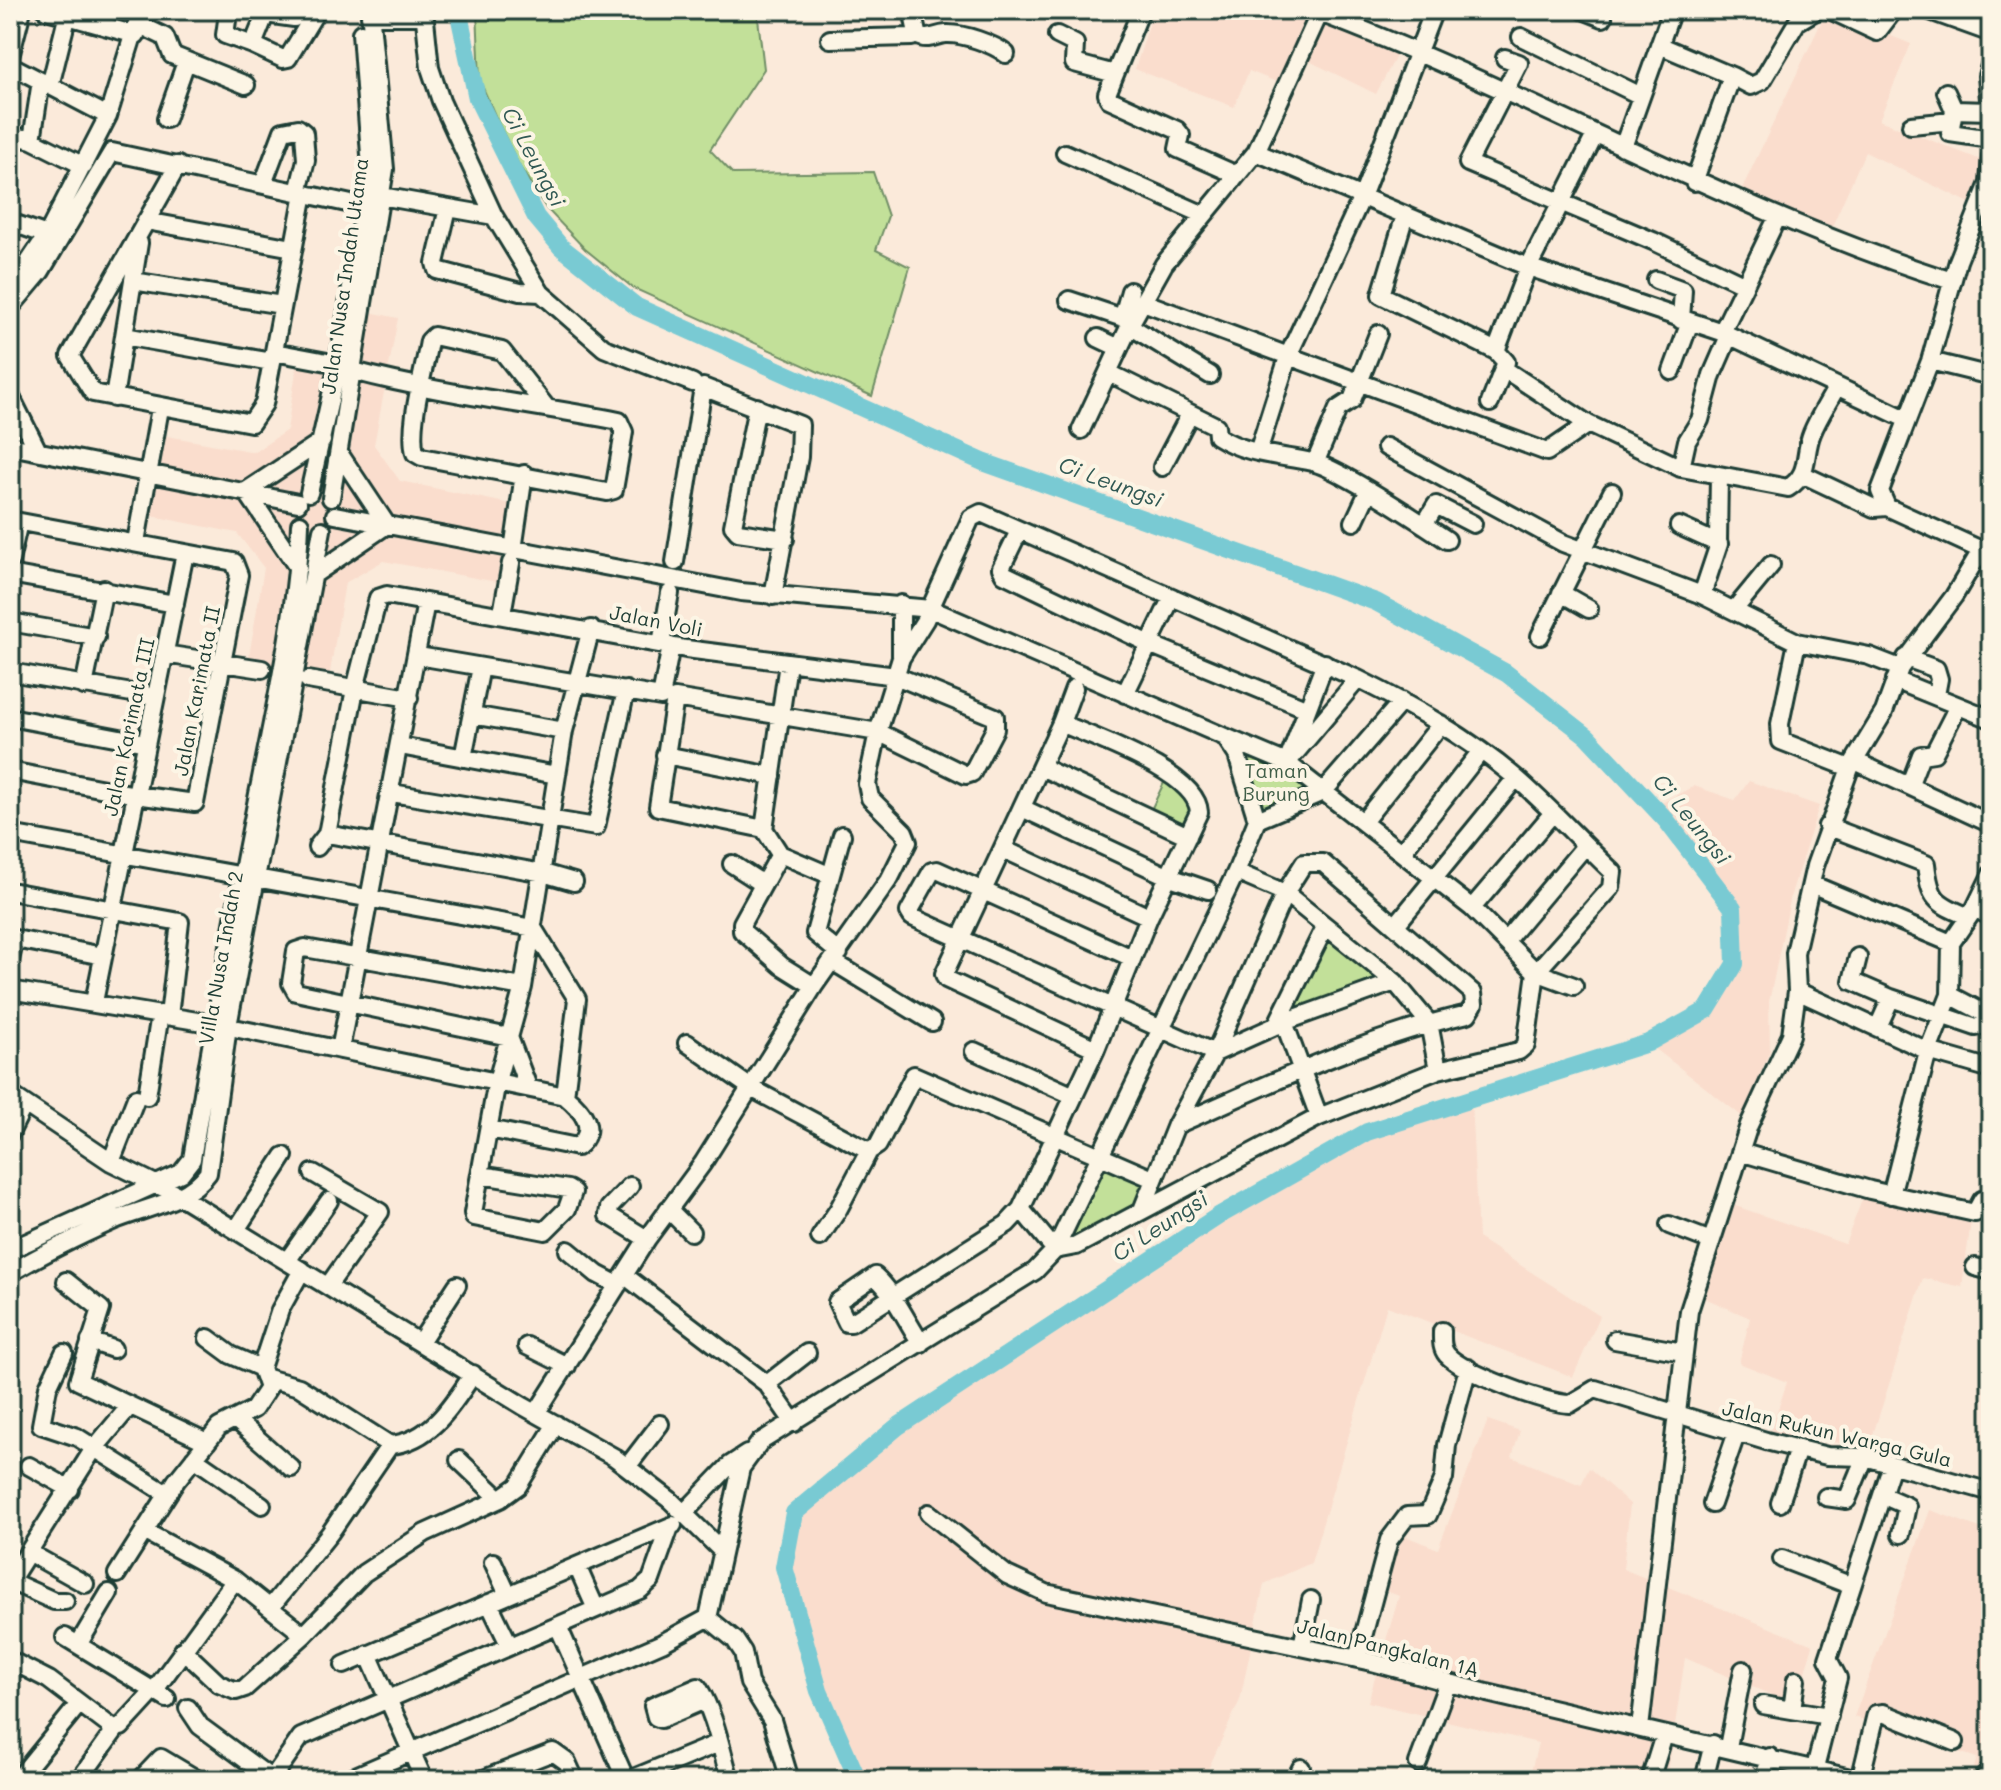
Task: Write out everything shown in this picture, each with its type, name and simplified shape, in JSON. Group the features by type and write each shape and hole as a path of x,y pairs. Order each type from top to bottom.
{"street":[{"path":"10,57 22,10"},
{"path":"46,10 138,23 165,37 172,55 246,85"},
{"path":"228,13 225,35 288,58 317,10"},
{"path":"912,10 916,35"},
{"path":"1141,10 1107,94 1110,101 1176,129 1181,135 1178,149 1237,175"},
{"path":"1258,452 1289,354 1362,197 1434,10"},
{"path":"1583,10 1603,18"},
{"path":"1623,147 1672,10"},
{"path":"1659,45 1751,86 1762,81 1797,22 1817,10"},
{"path":"1830,10 1877,32 1894,10"},
{"path":"1927,10 1991,33"},
{"path":"1081,430 1109,373 1136,296 1256,152 1320,11 1416,52 1501,83 1595,135 1694,182 1874,256 1952,281"},
{"path":"253,45 266,12 294,18"},
{"path":"367,12 424,13 430,68 441,101 494,216 541,293 604,348 693,383"},
{"name":"Jalan Nusa Indah Utama","path":"303,498 346,368 385,169 367,12"},
{"name":"Jalan Nusa Indah Utama","path":"331,498 339,453 346,368 372,158 367,12"},
{"path":"32,140 68,14"},
{"path":"10,290 47,235 108,116 138,23"},
{"path":"830,39 895,41 916,35 929,39 950,35 994,46 1006,54"},
{"path":"1057,35 1075,44 1074,63 1115,74"},
{"path":"1641,96 1528,41 1512,61 1501,83 1468,163 1559,204 1653,241 1743,284"},
{"path":"166,119 186,62"},
{"path":"1991,62 1987,76 1991,123"},
{"path":"10,65 108,116"},
{"path":"1694,182 1732,76"},
{"path":"1946,92 1953,115 1951,134 1991,139"},
{"path":"1911,125 1953,115 1990,111"},
{"path":"178,165 70,356 93,393 251,423 264,404 293,248 306,160 304,133 298,128 283,131 263,184"},
{"path":"10,135 32,140 84,166"},
{"path":"1496,351 1528,267 1595,135"},
{"path":"1256,152 1528,267 1726,334 1906,419"},
{"path":"10,308 41,271 110,153 365,207"},
{"path":"1065,153 1202,214"},
{"path":"1887,507 1880,491 1930,361 1952,281 1990,184 1991,158"},
{"path":"381,196 494,216"},
{"path":"448,208 435,263 437,270 520,292 541,293"},
{"path":"1405,215 1381,295 1505,357 1504,369 1490,403"},
{"path":"1681,468 1687,441 1700,420 1743,284 1778,216"},
{"path":"10,222 47,235"},
{"path":"144,225 293,248"},
{"path":"114,398 144,225"},
{"path":"1656,280 1683,290 1686,321 1672,371"},
{"path":"133,281 282,305"},
{"path":"1136,296 1547,452 1588,424"},
{"path":"1069,300 1128,321 1210,375"},
{"path":"1315,463 1338,409 1351,402 1378,334"},
{"path":"124,336 346,368 418,374 546,407 622,423 624,432 617,484 607,492 422,457 415,453 412,442 418,374 429,341 434,336 494,347 509,357 546,407"},
{"path":"1098,338 1119,348"},
{"path":"1930,361 1991,376"},
{"path":"1504,369 1588,424 1681,468 1788,488 1804,475 1811,435 1836,388"},
{"path":"1109,373 1216,426 1220,438 1258,452 1315,463 1447,540"},
{"path":"675,562 703,387 796,422 801,430 773,596"},
{"path":"10,395 38,451"},
{"path":"757,407 733,526 738,532 785,539"},
{"path":"136,542 151,472 160,408"},
{"path":"1162,467 1190,414"},
{"path":"246,491 322,441"},
{"path":"10,446 246,491 303,498 321,492 331,498 335,515"},
{"path":"1386,447 1483,503 1582,551 1702,595 1797,642 1869,656 1900,668 1943,673 1936,695"},
{"path":"339,453 387,525"},
{"path":"502,614 524,474"},
{"path":"1702,595 1718,543 1719,475"},
{"path":"1640,1728 1671,1474 1674,1413 1692,1295 1740,1152 1788,1045 1797,991 1795,953 1827,826 1853,765 1884,712 1900,668 1988,550 1887,507 1874,508 1804,475"},
{"path":"246,491 306,571 387,525"},
{"path":"1354,522 1368,492"},
{"path":"1540,636 1612,492"},
{"path":"303,498 296,514 300,524 314,531 322,530 335,515"},
{"path":"1424,525 1436,505 1473,524"},
{"path":"901,658 931,609 971,518 981,513 1325,663 1402,701 1481,751 1516,778 1613,872 1613,885 1536,972 1525,1047 1438,1070 1319,1117 1076,1246 1055,1250"},
{"path":"335,515 512,557 773,596 901,604 931,609 1287,764 1472,908 1507,939 1536,972 1574,986"},
{"path":"10,561 14,521 185,553"},
{"name":"Villa Nusa Indah 2","path":"300,524 306,571"},
{"path":"1679,526 1718,543"},
{"name":"Villa Nusa Indah 2","path":"10,1273 38,1256 118,1219 180,1196 208,1173 248,878 306,571 322,530"},
{"path":"1019,531 1001,568 1004,574 1152,645 1305,708"},
{"name":"Jalan Karimata II","path":"136,795 195,803 239,575 234,562 185,553"},
{"name":"Jalan Karimata III","path":"94,1002 185,553"},
{"path":"1734,610 1771,565"},
{"path":"10,574 175,604"},
{"path":"84,686 104,589"},
{"path":"418,656 661,697 670,593"},
{"path":"1561,593 1589,609"},
{"name":"Jalan Voli","path":"574,882 543,873 382,842 322,840 375,601 387,595 591,629 666,645 896,676 995,717 995,729 968,775 878,732"},
{"path":"1125,694 1152,645 1172,597"},
{"path":"340,1050 392,793 426,602"},
{"path":"537,1412 647,1239 703,1163 814,986 890,878 908,842 904,832 870,798 867,784 878,732 901,658 901,604"},
{"path":"10,622 96,637"},
{"path":"481,1175 568,1189 573,1192 572,1201 545,1231 474,1217 481,1175 489,1129 497,1081 523,987 564,731 591,629"},
{"path":"1797,642 1780,724 1781,741 1909,786 1991,824"},
{"path":"164,654 262,669"},
{"path":"788,663 764,829 780,854 829,875"},
{"path":"1287,764 1305,708 1325,663"},
{"path":"463,758 481,667"},
{"path":"1900,668 1936,695 1991,719"},
{"path":"10,672 155,697"},
{"path":"1287,764 1358,679"},
{"path":"308,680 409,698"},
{"path":"1074,688 1061,723 945,972 946,979 1096,1049"},
{"path":"392,793 594,828 599,824 626,690"},
{"path":"764,829 658,807 675,698 878,732"},
{"path":"1257,820 1323,792 1402,701"},
{"path":"1909,786 1921,755 1934,753 1958,706"},
{"path":"472,715 564,731"},
{"path":"10,717 146,743"},
{"path":"921,1343 891,1297 1007,1224 1021,1209 1096,1049 1149,917 1199,810 1184,783 1061,723"},
{"path":"1363,822 1441,724"},
{"path":"346,1780 699,1625 708,1618 741,1468 760,1442 1035,1271 1055,1250 1236,872 1257,820 1237,755 1225,737"},
{"path":"400,746 557,775"},
{"path":"1402,852 1481,751"},
{"path":"665,755 772,776"},
{"path":"1041,767 1188,836"},
{"path":"10,771 136,795"},
{"path":"1396,925 1516,778"},
{"path":"1022,808 1167,876 1208,890"},
{"path":"1472,908 1552,814"},
{"path":"1827,826 1926,864 1933,897 1939,904 1991,917"},
{"path":"10,834 533,928 577,999 565,1096"},
{"path":"842,835 815,933 835,957 932,1022"},
{"path":"1507,939 1585,846"},
{"path":"1003,849 1149,917"},
{"path":"780,854 742,923 742,931 782,966 814,986"},
{"path":"1142,1210 1176,1125 1215,1053 1285,893 1301,866 1317,861 1469,988 1475,999 1468,1014 1429,1023 1302,1070 1176,1125"},
{"path":"732,864 763,884"},
{"path":"1132,958 985,890 934,870 909,912 912,917 1113,1004 1215,1053"},
{"path":"1236,872 1285,893 1395,982 1429,1023 1438,1070"},
{"path":"1891,1195 1928,1051 1950,995 1951,943 1991,875"},
{"path":"1811,884 1951,943"},
{"path":"10,891 181,924 165,1015 141,1097 111,1162"},
{"path":"1280,1024 1325,927"},
{"path":"10,960 15,939 103,956"},
{"path":"509,1037 294,990 291,983 296,951 305,948 523,987"},
{"path":"1858,957 1852,981 1891,998 1981,1028 1987,1025 1990,1015 1950,995"},
{"path":"1215,1053 1280,1024 1395,982"},
{"path":"10,990 227,1026 528,1087 565,1096 582,1110 589,1129 586,1140 577,1147 489,1129"},
{"path":"1797,991 1928,1051 1991,1069"},
{"path":"1878,1027 1891,998"},
{"path":"1280,1024 1302,1070 1319,1117"},
{"name":"Villa Nusa Indah 2","path":"10,1250 181,1173 192,1159 227,1026"},
{"path":"509,1037 528,1087"},
{"path":"687,1043 751,1088 869,1151"},
{"path":"974,1051 1074,1096"},
{"path":"820,1237 869,1151 878,1145 914,1075 922,1075 1153,1179"},
{"path":"10,1094 111,1162 180,1196 627,1467 687,1515 721,1550"},
{"path":"10,1133 24,1105"},
{"path":"1740,1152 1891,1195 1975,1213 1983,1200 1991,1201"},
{"path":"236,1230 284,1156"},
{"path":"313,1173 380,1212 328,1286"},
{"path":"630,1186 609,1208 608,1215 647,1239"},
{"path":"287,1261 329,1201"},
{"path":"668,1209 691,1232"},
{"path":"1021,1209 1055,1250"},
{"path":"1669,1225 1711,1241"},
{"path":"568,1250 621,1280 767,1384 794,1423"},
{"path":"117,1574 167,1494 219,1427 254,1409 268,1388 264,1373 280,1310 302,1270"},
{"path":"66,1281 100,1307 78,1381 207,1442"},
{"path":"420,1342 457,1285"},
{"path":"1357,1659 1389,1540 1407,1516 1428,1515 1444,1478 1447,1445 1468,1368 1445,1352 1442,1331"},
{"path":"208,1338 264,1373 299,1387 390,1445 412,1442 448,1412 473,1374"},
{"path":"1615,1340 1683,1352"},
{"path":"90,1341 113,1349"},
{"path":"527,1346 567,1366"},
{"path":"83,1360 57,1351 40,1423 77,1437 93,1450 167,1494"},
{"path":"767,1384 807,1353"},
{"name":"Jalan Rukun Warga Gula","path":"1468,1368 1530,1395 1565,1404 1577,1402 1595,1389 1798,1449 1827,1456 1865,1457 1991,1492"},
{"path":"65,1601 54,1601 10,1581 93,1450 129,1407"},
{"path":"235,1419 291,1468"},
{"path":"183,1650 219,1684 236,1691 245,1688 304,1635 364,1573 425,1533 500,1499 524,1478 556,1424"},
{"path":"627,1467 660,1424"},
{"path":"1712,1504 1737,1432"},
{"path":"270,1608 330,1533 390,1445"},
{"path":"1780,1503 1798,1449"},
{"path":"344,1665 670,1527 687,1515 730,1465 750,1453"},
{"path":"1826,1497 1847,1500 1865,1457"},
{"path":"194,1458 262,1505"},
{"path":"459,1460 500,1499"},
{"path":"1814,1774 1839,1673 1828,1659 1892,1465"},
{"path":"29,1466 70,1489"},
{"path":"1884,1496 1907,1506 1901,1534"},
{"name":"Jalan Pangkalan 1A","path":"929,1513 1007,1575 1046,1593 1357,1659 1664,1735 1770,1757 1814,1774 1874,1780"},
{"path":"188,1708 200,1726 272,1779 301,1737 640,1590 651,1580 670,1527"},
{"path":"144,1531 235,1580 304,1635"},
{"path":"28,1552 85,1584"},
{"path":"1782,1559 1852,1586"},
{"path":"493,1562 508,1595"},
{"path":"577,1566 596,1609"},
{"path":"79,1780 118,1728 161,1695 183,1650 235,1580"},
{"path":"109,1593 71,1641 161,1695"},
{"path":"1302,1647 1311,1600"},
{"path":"489,1603 507,1640"},
{"path":"708,1618 735,1640 743,1652 749,1683 755,1699 772,1720 790,1780"},
{"path":"558,1626 628,1780 719,1743"},
{"path":"368,1654 424,1780"},
{"path":"10,1660 49,1680 79,1704 118,1728"},
{"path":"1704,1780 1721,1746 1743,1670"},
{"path":"1792,1710 1796,1680"},
{"path":"1418,1763 1448,1682"},
{"path":"705,1700 730,1780"},
{"path":"25,1780 23,1773 79,1704"},
{"path":"1763,1705 1829,1716"},
{"path":"1860,1780 1876,1714 1883,1713 1955,1742"},
{"path":"1650,1780 1664,1735"},
{"path":"481,1780 553,1752 567,1762 575,1780"},
{"path":"1762,1780 1770,1757"},
{"path":"140,1780 161,1758 198,1780"},
{"path":"1982,1780 1991,1769"}],"shaded area":[{"path":"1141,10 1368,10 1362,28 1402,45 1376,94 1301,57 1287,86 1249,71 1234,107 1135,69 1150,22 1138,17"},
{"path":"1827,10 1911,44 1879,120 1991,164 1984,210 1865,152 1830,231 1740,193"},
{"path":"360,310 398,318 374,445 400,481 520,506 508,584 383,561 345,583 328,684 247,668 264,568 237,533 142,514 156,434 255,452 287,430 297,365 347,373"},
{"path":"1749,781 1819,806 1792,891 1769,1002 1770,1050 1743,1117 1648,1043 1707,1010 1735,964 1732,908 1654,807 1694,786 1735,800"},
{"path":"1471,1099 1478,1238 1600,1316 1573,1377 1387,1306 1311,1563 1264,1584 1240,1700 1203,1780 857,1780 819,1691 784,1567 794,1513 890,1432 1220,1215 1367,1132"},
{"path":"1867,1187 1971,1221 1962,1287 1923,1278 1869,1447 1770,1433 1787,1382 1739,1363 1750,1318 1698,1295 1730,1204 1845,1244"},
{"path":"1488,1420 1520,1431 1512,1457 1581,1485 1589,1468 1630,1504 1623,1569 1813,1645 1795,1705 1685,1658 1667,1779 1600,1770 1596,1780 1529,1780 1538,1743 1368,1702 1399,1596 1378,1588 1400,1534 1438,1549"},
{"path":"1930,1510 1991,1532 1991,1780 1970,1780 1977,1758 1854,1717"}],"green space":[{"path":"477,10 757,10 764,69 710,150 733,174 873,172 888,216 876,250 910,267 872,396 633,288 585,249 546,208 520,167 497,120 480,81"},
{"name":"Taman Burung","path":"1268,750 1327,792 1263,813 1243,765"},
{"path":"1170,770 1188,778 1206,813 1196,834 1149,814"},
{"path":"1325,927 1395,982 1276,1026"},
{"path":"1102,1156 1148,1178 1128,1218 1076,1246 1065,1240"}],"waterway":[{"name":"Ci Leungsi","path":"458,10 477,98 536,217 561,247 637,307 983,462 1376,602 1506,673 1587,736 1666,820 1733,908 1735,964 1707,1010 1648,1043 1367,1132 1220,1215 897,1427 794,1513 784,1567 819,1691 858,1780"}]}
